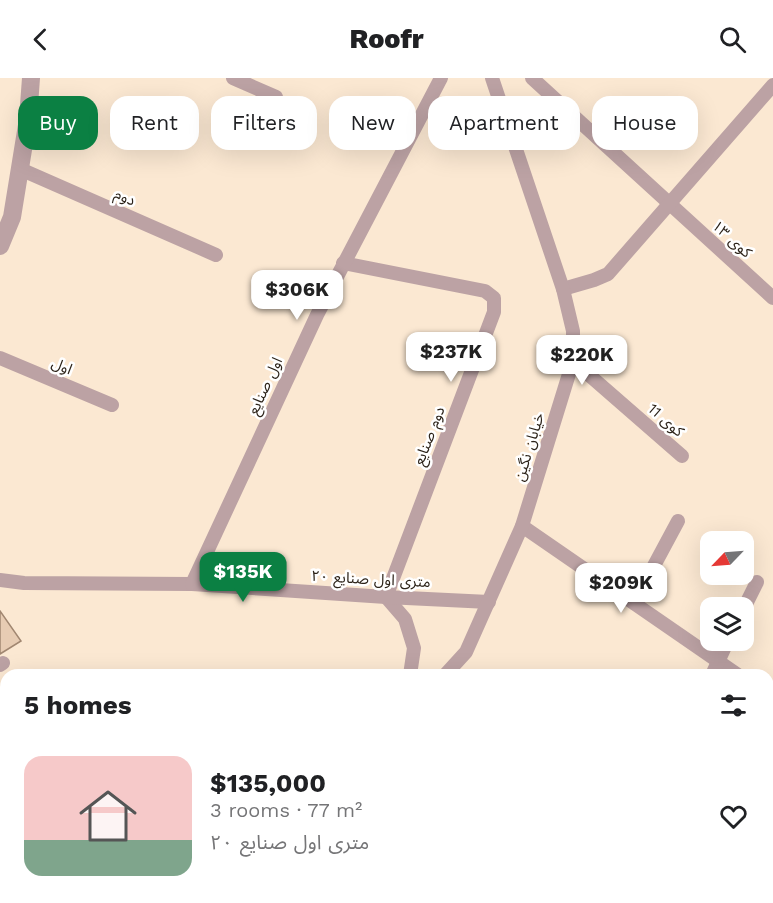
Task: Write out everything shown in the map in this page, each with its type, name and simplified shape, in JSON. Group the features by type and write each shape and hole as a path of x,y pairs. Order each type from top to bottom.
{"street":[{"path":"0,246 12,217 28,119 31,78"},
{"path":"233,78 274,96"},
{"name":"اول صنایع","path":"192,584 317,315 441,78"},
{"name":"خیابان نگین","path":"450,669 466,652 522,526 573,361 573,331 563,289 492,78"},
{"name":"کوی ۱۳","path":"532,78 773,298"},
{"path":"563,289 608,274 773,85"},
{"name":"دوم","path":"20,169 216,255"},
{"name":"دوم صنایع","path":"343,263 485,291 494,298 494,312 386,597"},
{"name":"اول","path":"0,358 112,405"},
{"name":"کوی 11","path":"573,361 682,456"},
{"path":"634,603 678,521"},
{"path":"522,526 729,669"},
{"name":"۲۰ متری اول صنایع","path":"0,580 24,583 192,584 489,602"},
{"path":"750,597 757,582"},
{"path":"386,597 405,619 414,648 411,669"},
{"path":"715,669 723,651"}],"building":[{"path":"0,611 21,641 0,654"}]}
